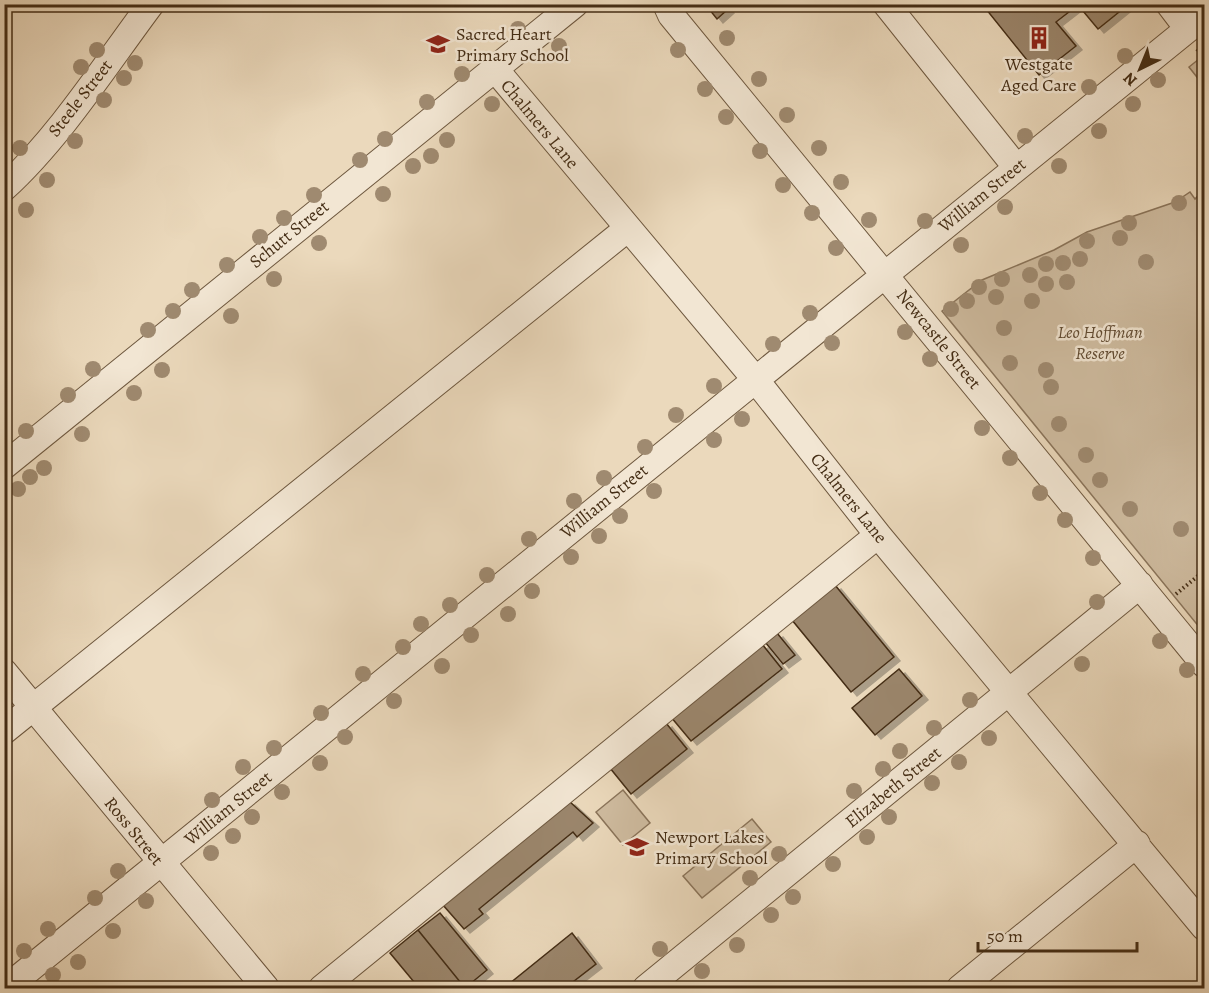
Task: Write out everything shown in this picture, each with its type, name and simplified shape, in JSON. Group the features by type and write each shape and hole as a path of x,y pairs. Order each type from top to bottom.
{"street":[{"name":"Steele Street","path":"4,188 19,174 73,108 151,4"},
{"name":"Schutt Street","path":"4,466 576,4"},
{"path":"1169,4 1196,22"},
{"path":"890,6 1016,167"},
{"name":"Newcastle Street","path":"665,8 1204,664"},
{"name":"William Street","path":"6,988 1196,22"},
{"name":"Chalmers Lane","path":"495,69 754,379 878,535 1011,692 1204,927"},
{"path":"4,730 627,229"},
{"path":"322,988 878,535"},
{"name":"Elizabeth Street","path":"646,988 1140,585"},
{"name":"Ross Street","path":"4,672 160,863 266,988"},
{"path":"960,988 1137,844"}],"path":[{"path":"1159,608 1204,571"}],"green space":[{"path":"1204,55 1204,86 1189,67"},
{"name":"Leo Hoffman Reserve","path":"1204,189 1204,633 942,311 982,280 1054,250 1087,232 1175,202 1190,192 1195,199"},
{"path":"623,790 650,823 623,845 596,812"},
{"path":"752,819 771,842 702,898 683,876"}],"building":[{"path":"705,4 725,4 728,9 717,19"},
{"name":"Westgate Aged Care","path":"982,4 1129,4 1098,29 1078,5 1056,22 1076,46 1039,75"},
{"path":"835,585 894,657 851,692 792,620"},
{"path":"777,633 795,655 783,664 765,642"},
{"path":"762,644 782,669 691,741 671,717"},
{"path":"899,669 922,696 875,735 852,708"},
{"path":"666,723 687,749 631,794 610,768"},
{"path":"569,801 593,823 577,837 573,832 479,909 483,914 464,929 443,905"},
{"path":"440,913 487,970 465,988 418,930"},
{"path":"418,930 465,988 419,988 390,953"},
{"path":"572,933 596,964 565,988 504,988"}],"place":[{"name":"Westgate Aged Care","path":"1039,38"},
{"name":"Sacred Heart Primary School","path":"438,44"},
{"name":"Newport Lakes Primary School","path":"637,847"}]}
